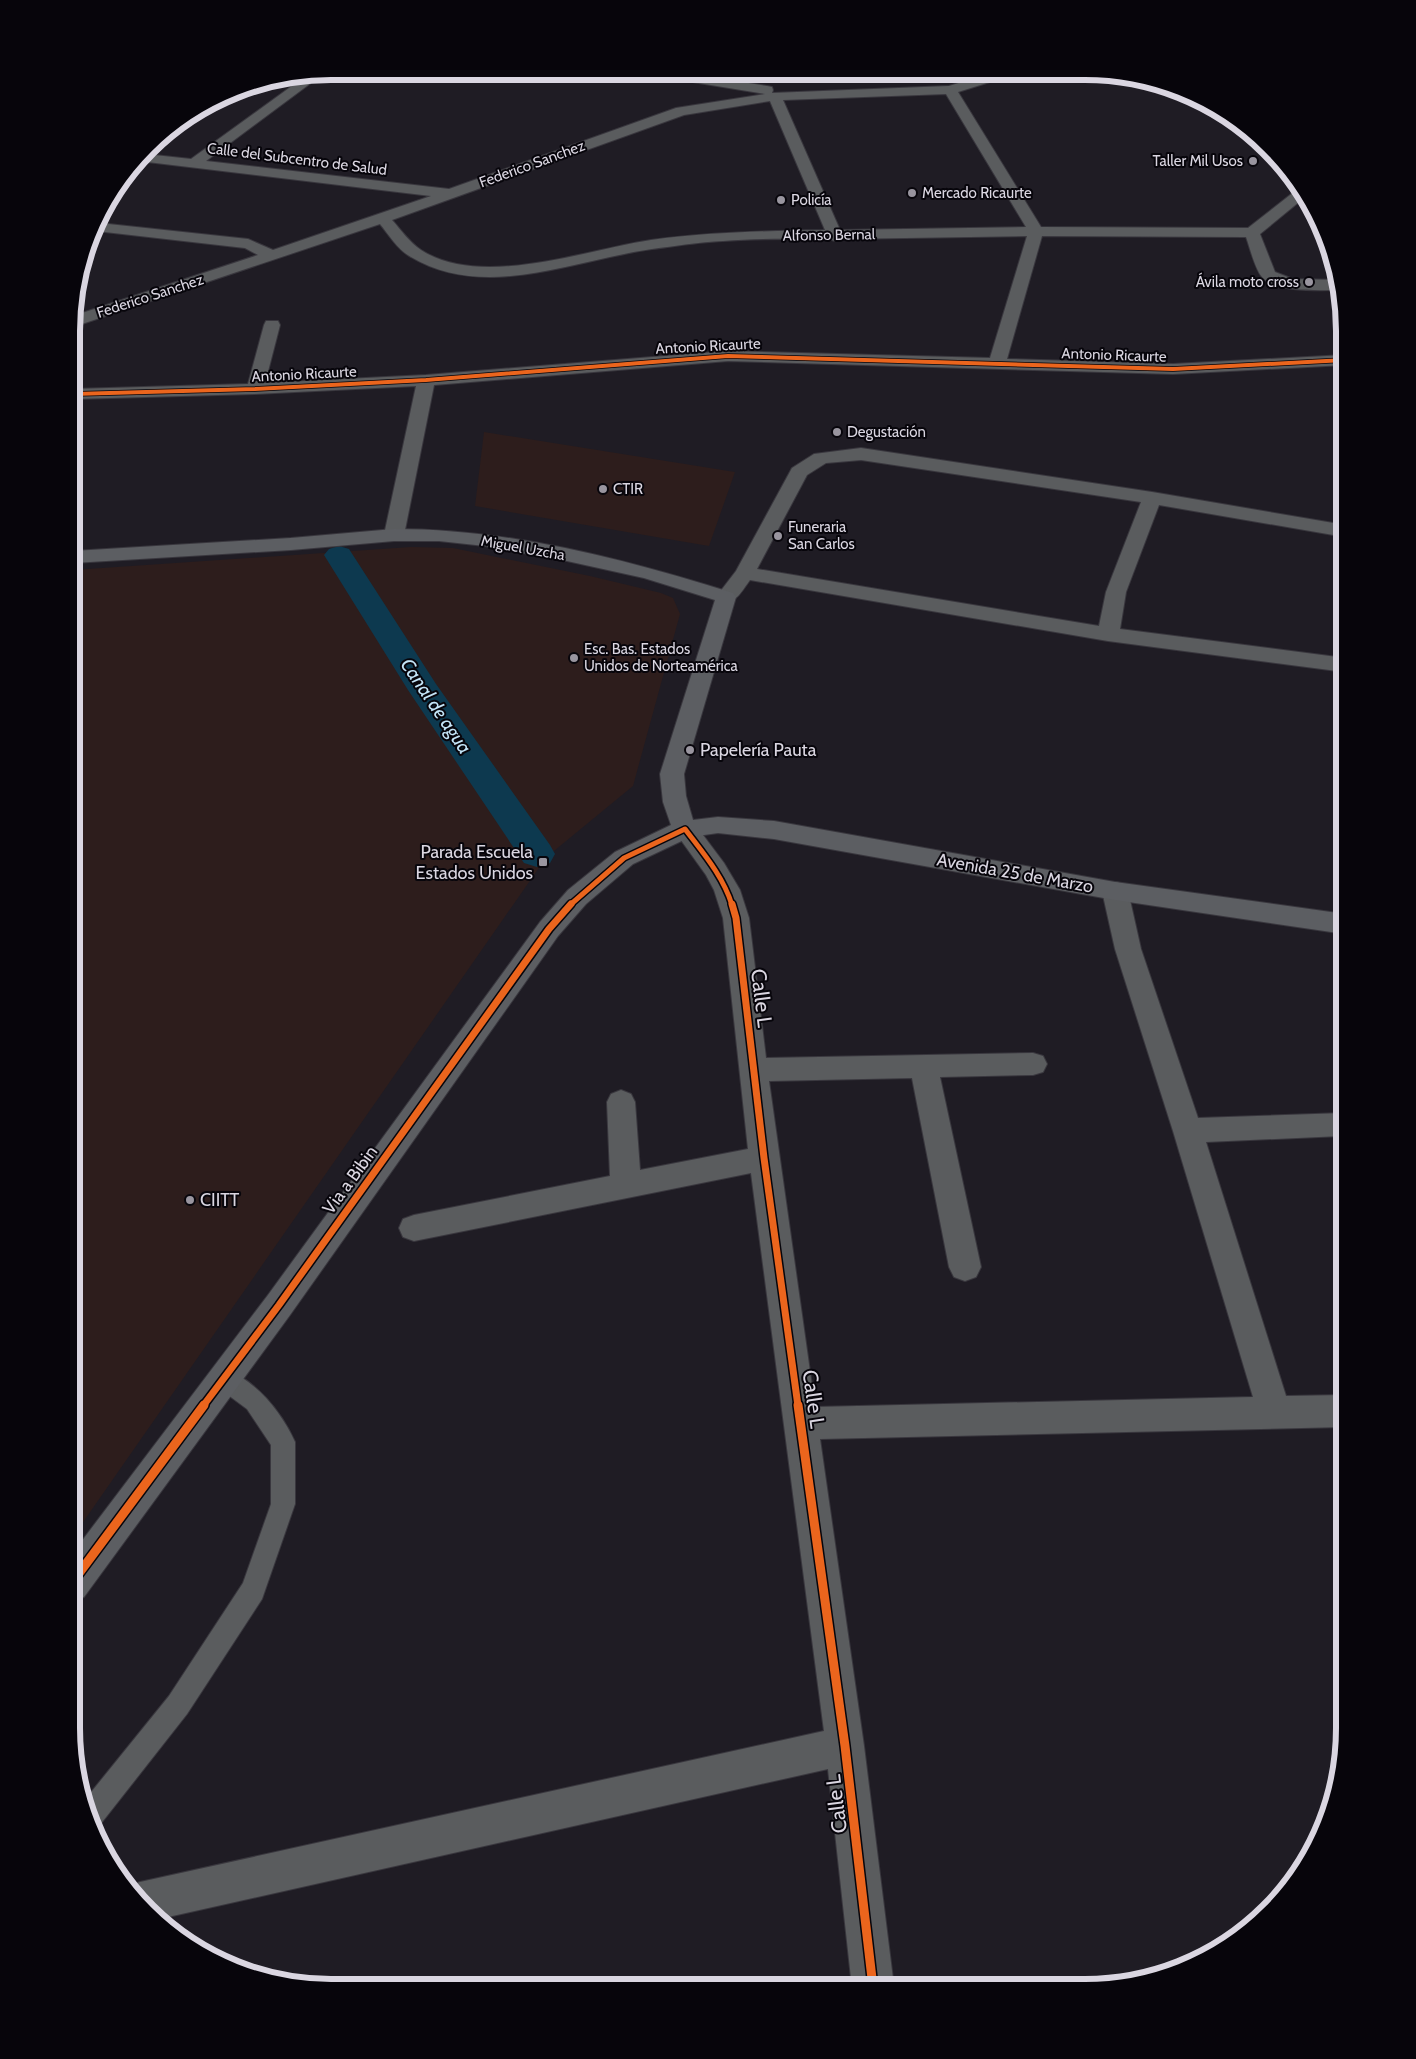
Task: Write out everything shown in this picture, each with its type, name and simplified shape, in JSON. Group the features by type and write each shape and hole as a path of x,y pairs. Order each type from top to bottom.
{"main road":[{"name":"Miguel Uzcha","path":"80,557 291,544 394,535 448,536 568,555 650,573 726,597"},
{"path":"685,829 676,810 672,793 672,774 726,597"},
{"name":"Avenida 25 de Marzo","path":"685,829 718,825 774,830 1115,891 1336,923"},
{"name":"Via a Bibin","path":"80,1573 224,1379 548,929 577,898 624,858 685,829"}],"street":[{"path":"705,80 773,91 781,96 835,236"},
{"name":"Federico Sanchez","path":"81,320 383,218 681,111 781,96 950,90 979,80"},
{"path":"195,163 307,81"},
{"path":"950,90 1036,231 997,363"},
{"name":"Calle del Subcentro de Salud","path":"149,159 448,194"},
{"path":"1296,196 1252,233 1268,275 1273,279 1288,284 1332,285"},
{"path":"1286,204 1301,204"},
{"name":"Alfonso Bernal","path":"383,218 400,240 415,253 436,263 464,270 493,272 528,269 687,239 724,236 835,236 1036,231 1252,233"},
{"path":"102,228 248,244 272,256"},
{"path":"255,389 272,325"},
{"name":"Antonio Ricaurte","path":"80,394 255,389 426,380 728,356 1172,369 1336,360"},
{"path":"394,535 426,380"},
{"path":"726,597 745,573 799,472 821,458 861,454 1152,498 1336,529"},
{"path":"1108,634 1116,592 1152,498"},
{"path":"745,573 1108,634 1336,664"},
{"name":"Calle L","path":"685,829 715,869 727,890 736,918 764,1158 845,1746 873,1979"},
{"path":"1115,891 1128,949 1188,1131 1274,1412"},
{"path":"755,1070 1033,1064"},
{"path":"924,1066 965,1267"},
{"path":"622,1102 626,1187"},
{"path":"1188,1131 1336,1124"},
{"path":"414,1228 764,1158"},
{"path":"802,1423 1336,1411"},
{"path":"150,1901 845,1746"}],"lane":[{"path":"94,1810 178,1705 253,1590 283,1504 283,1442 254,1401 224,1379"}],"shaded area":[{"name":"CTIR","path":"484,432 735,472 709,546 475,506"},
{"name":"CIITT","path":"411,547 453,548 590,576 661,593 673,598 680,614 633,786 543,860 539,857 543,862 80,1527 80,570"}],"waterway":[{"name":"Canal de agua","path":"339,555 424,690 537,854"}],"cycle path":[{"path":"80,394 255,389 426,380 728,356 1173,369 1336,360"},
{"path":"80,1572 279,1305 549,929 577,897 624,858 685,829 715,869 727,890 736,918 764,1158 845,1746 872,1979"}],"place":[{"name":"Taller Mil Usos","path":"1253,161"},
{"name":"Mercado Ricaurte","path":"912,193"},
{"name":"Policía","path":"781,200"},
{"name":"Ávila moto cross","path":"1309,282"},
{"name":"Degustación","path":"837,432"},
{"name":"CTIR","path":"603,489"},
{"name":"Funeraria San Carlos","path":"778,536"},
{"name":"Esc. Bas. Estados Unidos de Norteamérica","path":"574,658"},
{"name":"Papelería Pauta","path":"690,750"},
{"name":"Parada Escuela Estados Unidos","path":"543,862"},
{"name":"CIITT","path":"190,1200"}]}
